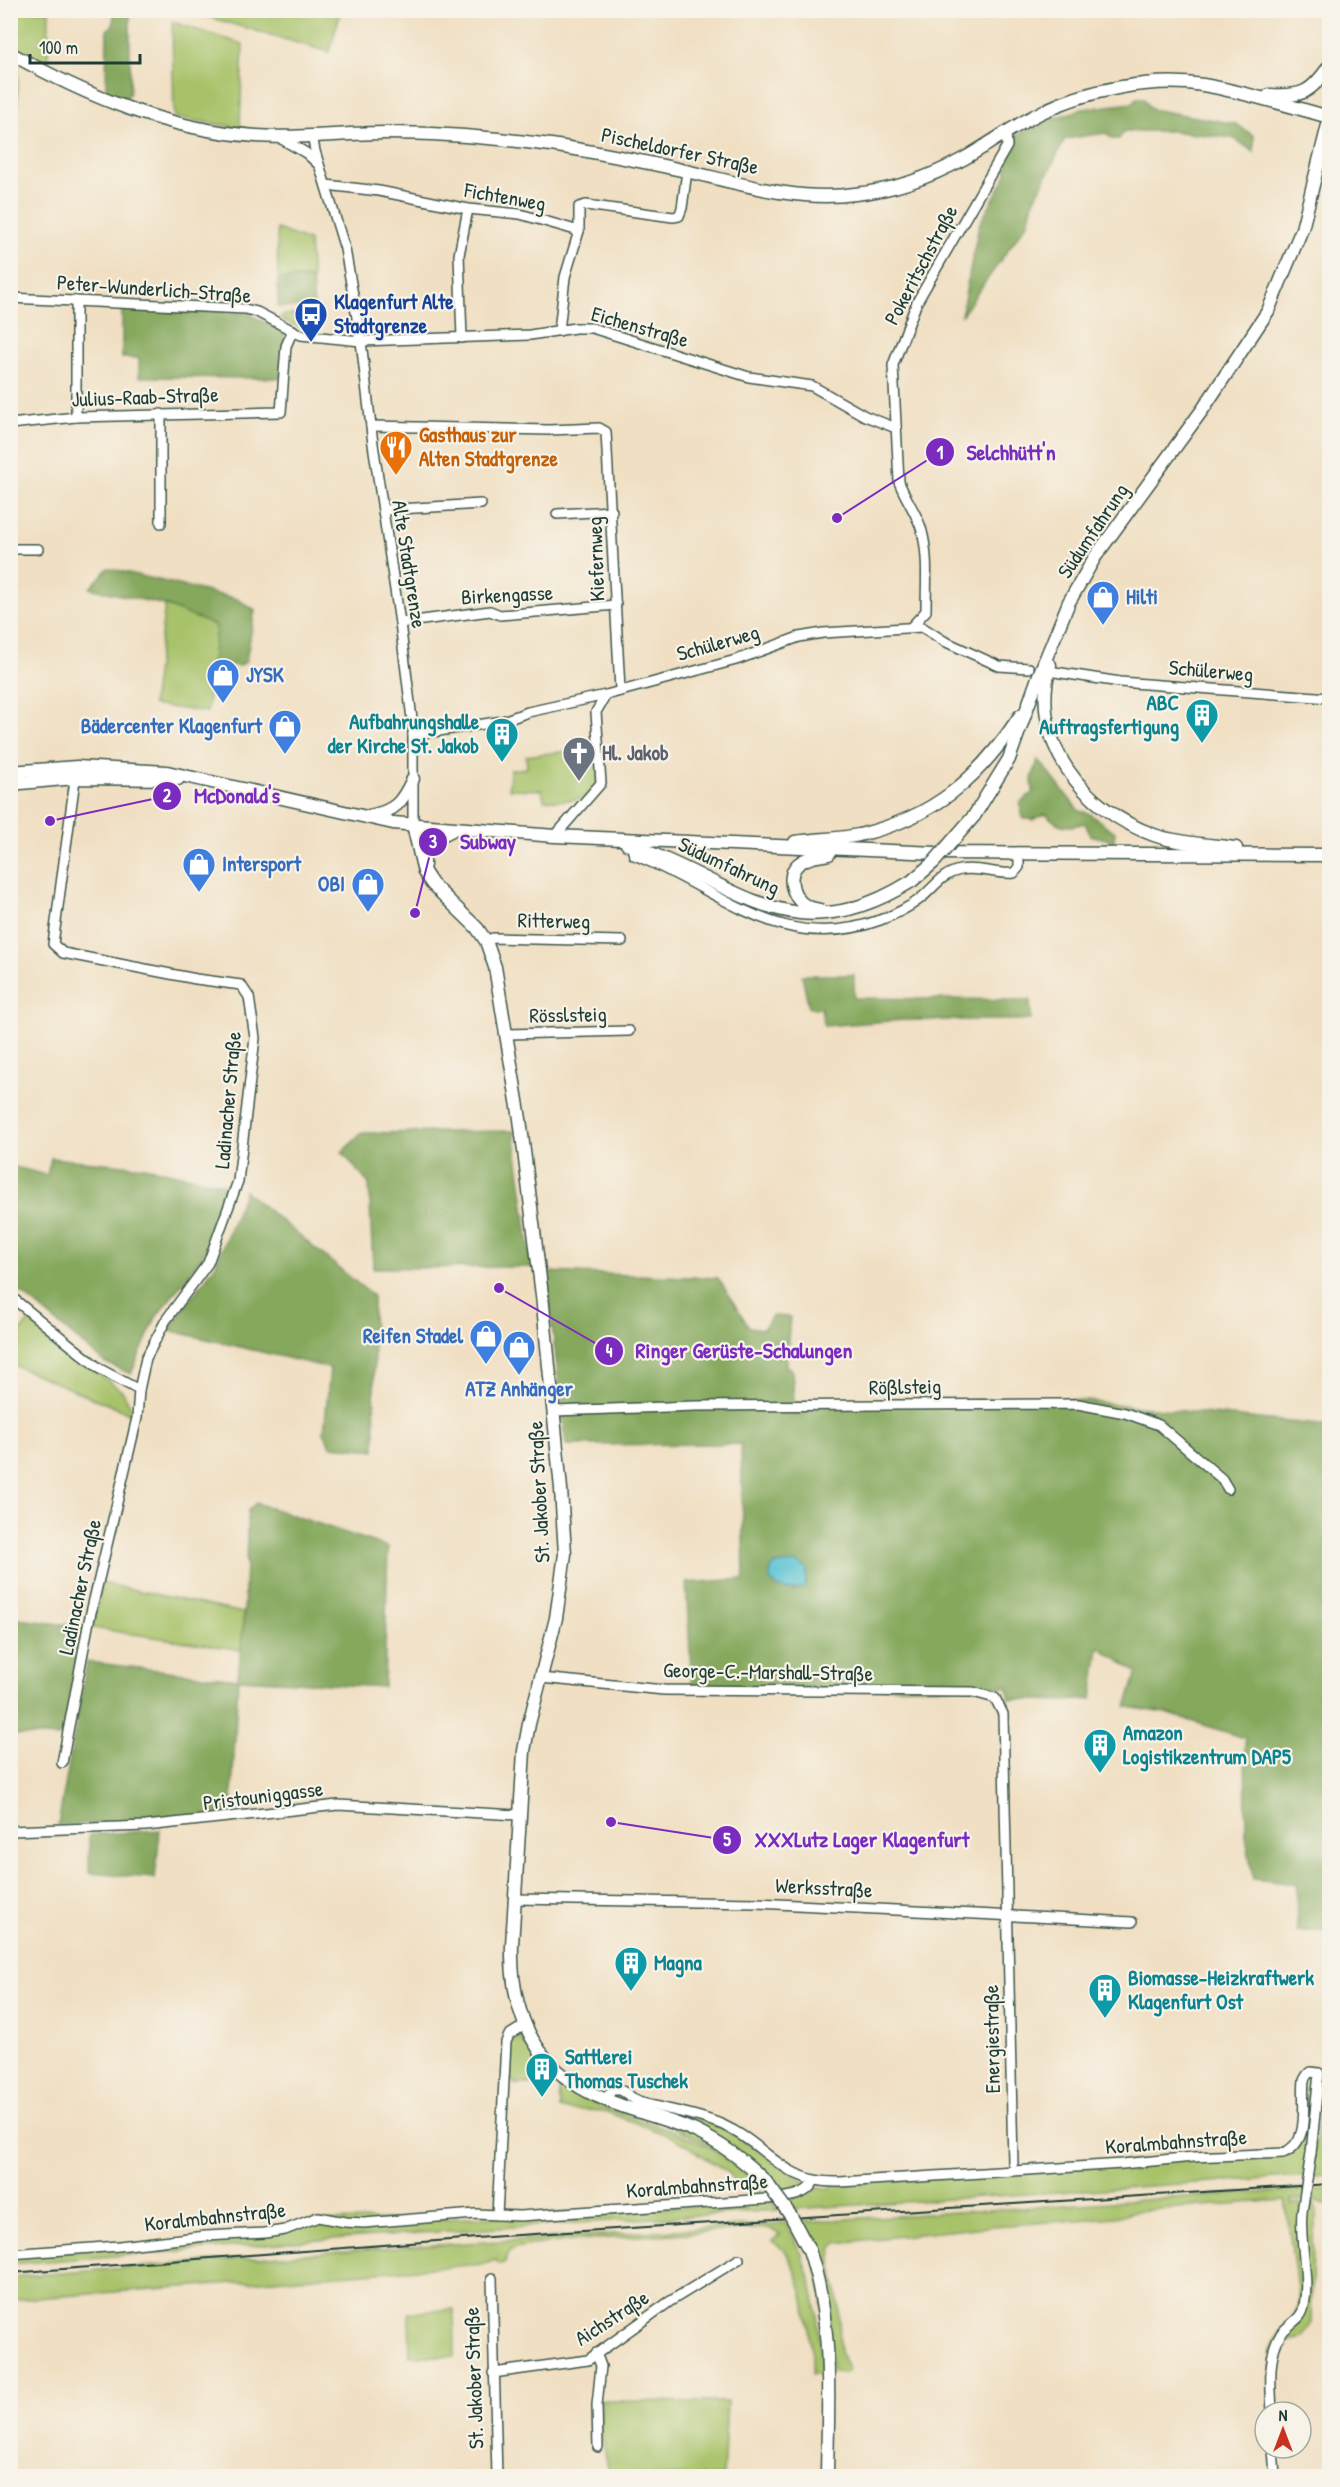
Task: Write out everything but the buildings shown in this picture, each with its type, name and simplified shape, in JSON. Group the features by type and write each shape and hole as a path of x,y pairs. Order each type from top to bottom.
{"main road":[{"name":"Pischeldorfer Straße","path":"10,53 77,89 145,114 226,132 275,136 389,133 479,138 547,145 606,154 788,194 822,196 851,195 910,183 938,172 1043,111 1083,97 1125,87 1200,84 1329,117"},
{"path":"1243,94 1283,96 1305,93 1319,81 1329,65"},
{"name":"Südumfahrung","path":"612,839 672,861 752,902 771,909 809,914 833,913 870,903 912,881 934,862 974,816 1010,759 1069,602 1095,557 1203,409 1268,311 1302,229 1329,117"},
{"path":"1060,624 1047,675 1045,711 1048,727 1062,763 1086,793 1108,813 1155,836 1273,854"},
{"path":"762,845 858,835 908,820 953,793 985,765 1032,697"},
{"path":"10,772 43,768 76,772 167,772 413,825 555,836 850,851 1019,855 1329,855"},
{"path":"32,782 43,768"},
{"path":"10,784 32,782 76,772"},
{"path":"366,816 393,808 404,798 413,779"},
{"name":"St. Jakober Straße","path":"413,825 424,872 432,884 468,918 486,941 495,967 507,1034 542,1295 554,1411 565,1554 556,1618 524,1751 514,1899 512,1976 516,1999 525,2025 540,2052 558,2071 580,2087 605,2100 673,2122 711,2139 740,2158 766,2182 791,2216 809,2250 821,2292 826,2325 827,2476"},
{"path":"424,872 424,858 430,842 454,829"},
{"name":"Südumfahrung","path":"833,913 807,907 800,900 792,885 791,876 800,862 850,851"}],"street":[{"name":"Pokeritschstraße","path":"929,630 926,611 925,542 917,516 905,499 899,482 893,365 917,302 1007,146 1006,132"},
{"name":"Alte Stadtgrenze","path":"312,135 345,249 361,341 413,735 413,825"},
{"path":"275,136 306,153 320,166"},
{"path":"559,331 565,277 579,231 579,207 586,205 679,216 687,171"},
{"name":"Fichtenweg","path":"326,185 379,191 468,209 520,214 579,231"},
{"path":"462,338 459,255 468,209"},
{"name":"Peter-Wunderlich-Straße","path":"10,298 245,309 257,312 312,337 361,341"},
{"path":"76,301 76,417"},
{"name":"Eichenstraße","path":"361,341 462,338 592,328 749,377 812,386 865,416 896,428"},
{"name":"Julius-Raab-Straße","path":"10,424 76,417 281,412 286,346 293,330"},
{"path":"160,523 161,414"},
{"name":"Kiefernweg","path":"371,426 603,429 608,436 620,689"},
{"path":"383,510 481,504"},
{"path":"557,514 612,511"},
{"path":"10,549 38,549"},
{"name":"Birkengasse","path":"400,623 490,610 500,615 616,605"},
{"path":"912,626 926,611"},
{"name":"Schülerweg","path":"413,735 503,721 528,712 736,660 799,637 823,633 912,626 929,630 944,641 999,666 1029,668"},
{"name":"Schülerweg","path":"1055,672 1120,682 1329,698"},
{"path":"555,836 601,783 596,712 606,694"},
{"path":"585,699 596,712"},
{"name":"Ladinacher Straße","path":"62,1763 89,1621 137,1418 139,1389 146,1358 166,1320 208,1263 238,1181 255,1038 249,997 241,985 196,979 63,953 53,944 76,772"},
{"path":"631,845 634,855 678,873 733,906 759,918 796,929 826,930 857,927 893,915 921,899 943,876 950,873 971,868 1014,873 1019,867 1019,855"},
{"name":"Ritterweg","path":"486,941 493,938 622,941"},
{"name":"Rösslsteig","path":"507,1034 629,1031"},
{"path":"10,1296 99,1369 139,1389"},
{"name":"Rößlsteig","path":"554,1411 695,1406 1077,1404 1125,1413 1160,1425 1222,1479 1228,1489"},
{"name":"George-C.-Marshall-Straße","path":"541,1678 664,1690 973,1692 994,1698"},
{"name":"Energiestraße","path":"994,1698 1003,1714 1013,2163"},
{"name":"Pristouniggasse","path":"10,1831 146,1826 338,1805 519,1815"},
{"name":"Werksstraße","path":"514,1899 757,1903 1132,1922"},
{"path":"496,2215 506,2042 509,2035 525,2025"},
{"name":"Koralmbahnstraße","path":"10,2254 273,2232 318,2217 364,2223 443,2216 520,2216 767,2199 796,2195 808,2189 814,2181 882,2180 1193,2157 1283,2153 1295,2146 1301,2132 1305,2077 1310,2072 1319,2073 1302,2212 1305,2303 1301,2316 1282,2333 1274,2351 1272,2400"},
{"path":"605,2100 612,2090 620,2090 637,2101 711,2120 744,2137 785,2169 814,2181"},
{"name":"Aichstraße","path":"493,2373 588,2360 669,2302 739,2259"},
{"name":"St. Jakober Straße","path":"492,2278 497,2476"},
{"path":"596,2353 601,2366 597,2405 598,2447"},
{"path":"1274,2460 1275,2476"}],"green space":[{"path":"10,11 49,11 48,69 11,47"},
{"path":"114,11 130,12 130,93 124,101 112,99 106,89 107,30 113,25"},
{"path":"187,11 341,11 329,52"},
{"path":"172,22 243,44 240,128 174,117"},
{"path":"11,61 18,65 17,117 11,117"},
{"path":"1137,98 1143,98 1151,109 1236,124 1254,136 1254,152 1233,138 1171,131 1124,131 1119,139 1112,139 1106,133 1065,139 1033,203 1028,222 961,316 979,225 1007,174 1005,159 1018,135 1045,121 1083,109 1133,103"},
{"path":"277,229 309,241 312,278 278,279"},
{"path":"312,278 314,308 278,307 278,279"},
{"path":"122,309 247,313 285,333 280,378 139,377 139,358 122,358"},
{"path":"298,314 307,318 308,325 302,328 290,324 280,317"},
{"path":"108,568 237,599 255,610 246,661 240,666 212,663 216,626 165,605 90,588"},
{"path":"165,605 217,626 207,712 152,705"},
{"path":"595,748 598,782 590,795 584,798 544,800 542,790 509,789 510,770 527,768 526,756"},
{"path":"1038,759 1079,811 1088,813 1115,832 1114,841 1090,835 1085,823 1064,826 1046,814 1032,820 1023,818 1020,803 1033,792 1032,779"},
{"path":"802,975 854,975 854,998 1030,1000 1031,1020 904,1020 824,1026 821,1008 809,1008"},
{"path":"514,1131 532,1267 373,1268 369,1184 342,1152 362,1133"},
{"path":"51,1158 145,1167 232,1186 203,1256 156,1317 131,1374 104,1362 11,1284 11,1166 47,1175"},
{"path":"245,1191 373,1296 375,1450 331,1446 324,1433 330,1368 168,1330 215,1266"},
{"path":"546,1272 718,1278 749,1327 763,1329 772,1316 790,1317 786,1366 792,1370 794,1403 1066,1399 1329,1426 1330,1812 1323,1931 1297,1931 1296,1884 1253,1879 1246,1836 1245,1738 1166,1713 1126,1707 1137,1673 1099,1647 1092,1699 1064,1701 1009,1699 1008,1687 692,1688 686,1583 744,1579 741,1444 566,1445"},
{"path":"29,1321 123,1392 131,1414 11,1364 11,1343"},
{"path":"256,1503 388,1547 384,1687 238,1679 244,1613 248,1510"},
{"path":"102,1583 244,1613 241,1650 92,1628"},
{"path":"11,1618 84,1627 64,1737 11,1735"},
{"path":"87,1662 238,1679 231,1813 146,1822 58,1825"},
{"path":"160,1830 155,1878 89,1873 89,1835"},
{"path":"520,2037 547,2071 576,2094 597,2105 674,2131 711,2148 741,2169 768,2197 753,2198 723,2169 675,2138 604,2111 560,2109 559,2084 514,2084 514,2081 508,2081 510,2043 513,2038"},
{"path":"1310,2077 1316,2079 1305,2176 793,2209 787,2200 822,2187 829,2189 832,2185 1295,2150"},
{"path":"1322,2079 1325,2082 1324,2116 1329,2146 1329,2175 1311,2176"},
{"path":"619,2095 722,2127 807,2182 807,2185 803,2189 784,2195 758,2168 618,2100"},
{"path":"1329,2188 1329,2205 1313,2199 1291,2200 1292,2204 1301,2203 1302,2308 1269,2354 1271,2346 1294,2316 1299,2302 1285,2200 1135,2211 1116,2217 994,2226 837,2243 832,2249 831,2260 839,2306 840,2352 849,2369 845,2373 833,2372 814,2249 801,2222"},
{"path":"772,2202 778,2210 359,2237 11,2264 10,2256 261,2236 311,2221 440,2219"},
{"path":"1307,2203 1314,2204 1317,2211 1313,2240 1311,2324 1303,2338 1290,2341 1286,2334 1301,2318 1303,2241"},
{"path":"786,2223 801,2252 811,2282 819,2331 820,2374 812,2374 809,2329 798,2279 787,2254 772,2241 780,2235 769,2228 542,2244 514,2248 504,2263 499,2264 496,2260 484,2264 11,2300 11,2277 343,2251"},
{"path":"454,2309 455,2356 410,2356 409,2313"},
{"path":"601,2401 727,2402 723,2476 610,2476 600,2429"}],"water":[{"path":"796,1563 807,1568 805,1587 786,1590 770,1580 770,1572 774,1565"}],"railway":[{"path":"10,2273 503,2236 1330,2184"}],"place":[{"name":"Klagenfurt Alte Stadtgrenze","path":"311,343"},
{"name":"Gasthaus zur Alten Stadtgrenze","path":"396,476"},
{"name":"Selchhütt'n","path":"837,518"},
{"name":"Hilti","path":"1103,626"},
{"name":"JYSK","path":"223,704"},
{"name":"ABC Auftragsfertigung","path":"1202,744"},
{"name":"Bädercenter Klagenfurt","path":"285,755"},
{"name":"Aufbahrungshalle der Kirche St. Jakob","path":"502,763"},
{"name":"Hl. Jakob","path":"579,782"},
{"name":"McDonald's","path":"50,821"},
{"name":"Intersport","path":"199,893"},
{"name":"OBI","path":"368,913"},
{"name":"Subway","path":"415,913"},
{"name":"Ringer Gerüste-Schalungen","path":"499,1288"},
{"name":"Reifen Stadel","path":"486,1365"},
{"name":"ATZ Anhänger","path":"519,1376"},
{"name":"Amazon Logistikzentrum DAP5","path":"1100,1774"},
{"name":"XXXLutz Lager Klagenfurt","path":"611,1822"},
{"name":"Magna","path":"631,1992"},
{"name":"Biomasse-Heizkraftwerk Klagenfurt Ost","path":"1105,2019"},
{"name":"Sattlerei Thomas Tuschek","path":"542,2098"}]}
